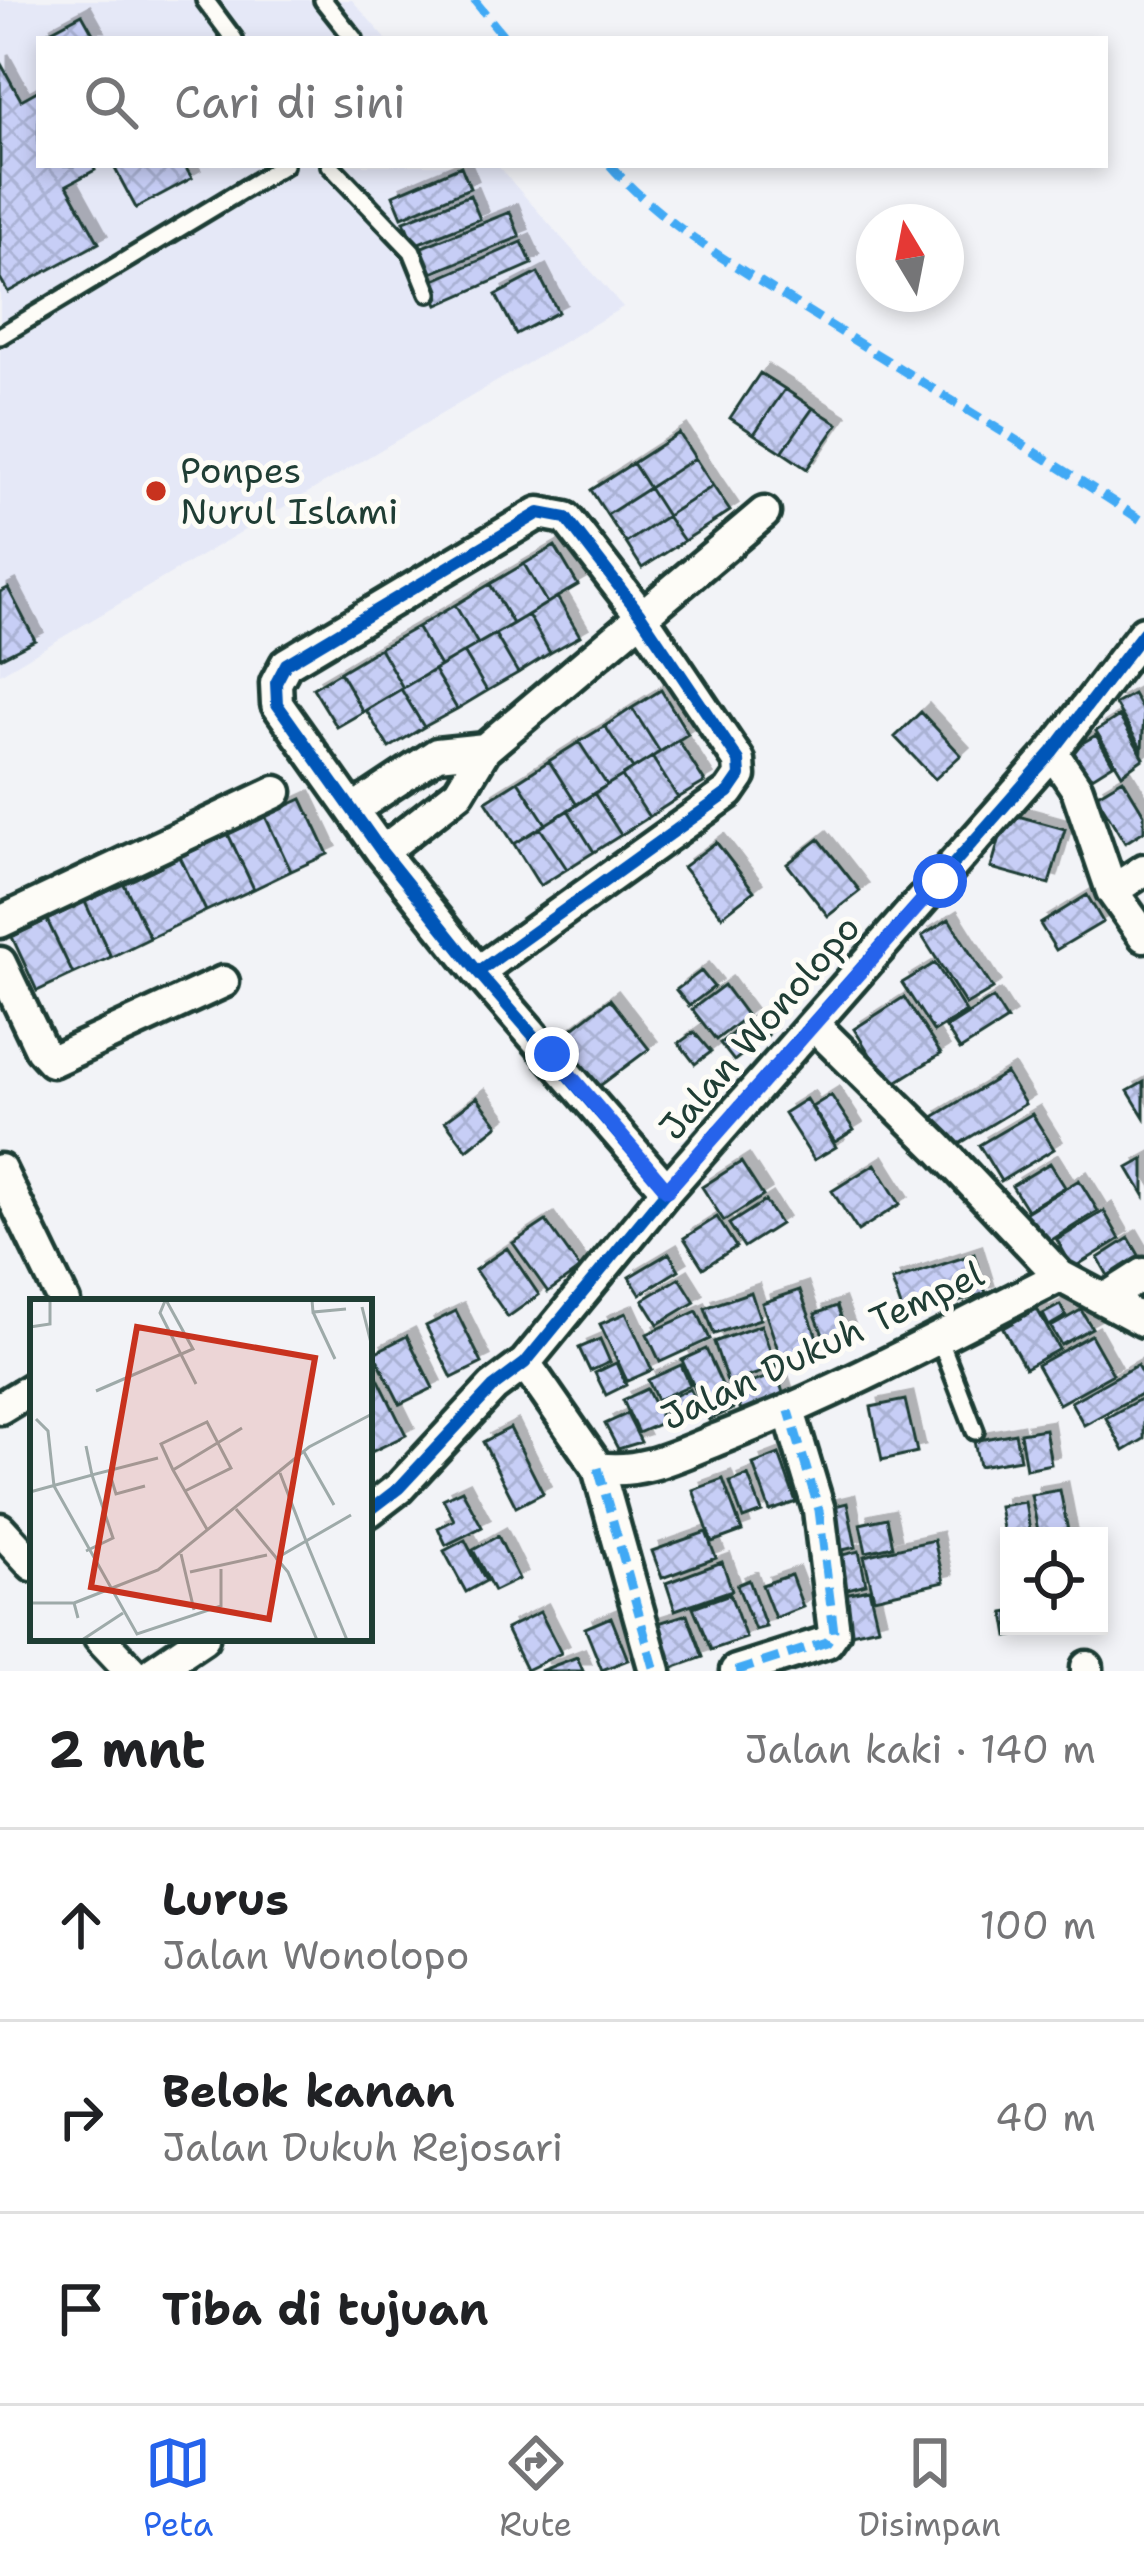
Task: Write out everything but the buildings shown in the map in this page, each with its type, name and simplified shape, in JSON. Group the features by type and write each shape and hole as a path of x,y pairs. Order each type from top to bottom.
{"street":[{"path":"478,972 729,792 740,776 739,761 640,614 566,518 539,513 286,664 276,683 277,704 382,852 478,972 667,1190"},
{"path":"382,852 459,792 485,749 764,513"},
{"name":"Jalan Wonolopo","path":"372,1509 399,1488 493,1388 525,1363 667,1190 1052,752 1144,632"},
{"path":"354,808 437,754 485,749"},
{"path":"1052,752 1083,803 1112,891 1144,936"},
{"path":"0,922 276,792"},
{"path":"1112,891 1144,870"},
{"path":"0,963 40,1049 52,1061 223,982"},
{"name":"Jalan Dukuh Tempel","path":"814,1026 1060,1276 1144,1321"},
{"path":"0,1170 63,1299"},
{"path":"1105,1299 1144,1274"},
{"name":"Jalan Dukuh Tempel","path":"598,1468 617,1471 649,1466 790,1411 1060,1276"},
{"path":"525,1363 598,1468 655,1671"},
{"path":"0,1408 30,1390"},
{"path":"736,1671 827,1642 834,1632 819,1510 790,1411"},
{"path":"0,1529 30,1562"},
{"path":"103,1641 131,1671"},
{"path":"154,1671 198,1641"}],"lane":[{"path":"205,0 232,36"},
{"path":"323,0 352,36"},
{"path":"0,336 279,168"},
{"path":"333,168 412,251 429,293"},
{"path":"939,1338 975,1431"}],"shaded area":[{"name":"Ponpes Nurul Islami","path":"0,0 352,0 383,36 36,36 36,168 500,168 623,307 0,674"}],"marked path":[{"path":"474,0 504,36"},
{"path":"613,168 654,208 704,245 1144,522"},
{"path":"736,1671 827,1642 834,1632 819,1510 789,1411"},
{"path":"598,1468 655,1671"}],"cycle path":[{"path":"478,972 729,792 740,776 739,761 640,614 566,518 539,513 286,664 276,683 277,704 382,852 478,972 667,1190"},
{"path":"372,1509 399,1488 493,1387 525,1363 667,1190 1052,752 1144,632"}],"place":[{"name":"Ponpes Nurul Islami","path":"156,491"}],"route":[{"path":"552,1054 667,1190 940,881"}]}
